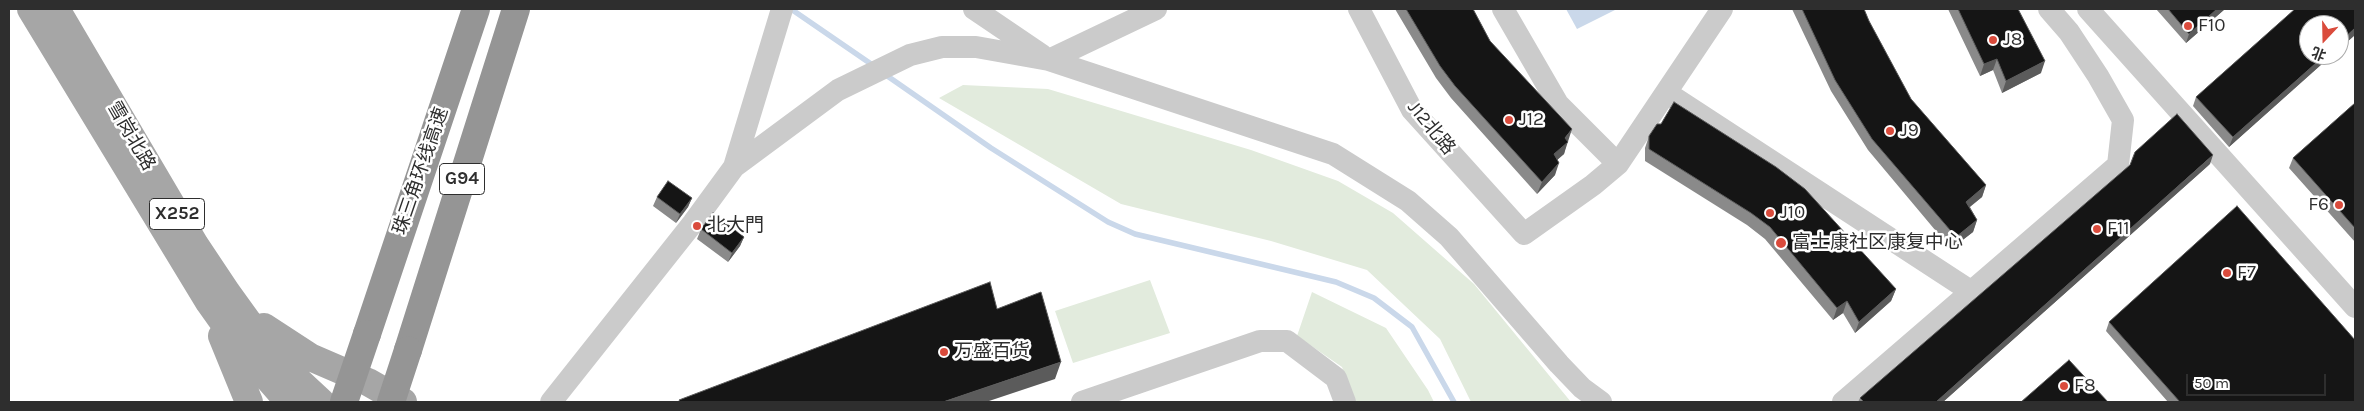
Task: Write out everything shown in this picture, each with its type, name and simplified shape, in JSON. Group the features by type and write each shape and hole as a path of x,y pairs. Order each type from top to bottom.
{"highway":[{"name":"珠三角环线高速","path":"344,402 476,9"},
{"name":"G94","path":"391,402 516,9"}],"main road":[{"name":"雪岗北路","path":"31,9 218,298 293,376 321,402"},
{"name":"雪岗北路","path":"56,9 195,245 241,347 289,402"},
{"path":"218,298 249,402"},
{"path":"218,298 253,319 280,340 310,357 368,382 403,402"}],"street":[{"path":"734,167 782,9"},
{"path":"974,9 1049,60"},
{"path":"1049,60 1156,9"},
{"name":"J12北路","path":"1359,9 1412,110 1524,234 1594,185 1618,164"},
{"path":"1503,9 1558,104 1618,164 1722,9"},
{"path":"1843,402 2118,165 2123,120 2098,76 2069,32 2049,9"},
{"path":"2088,9 2355,307"},
{"path":"551,402 693,223 734,167 838,90 910,55 942,47 976,46 1049,60 1333,154 1408,201 1449,237 1559,364 1582,388 1600,402"},
{"path":"1667,93 1972,292"},
{"path":"1082,402 1260,341 1286,342 1336,378 1344,402"}],"shaded area":[{"path":"963,85 1048,89 1251,150 1338,181 1393,213 1474,284 1571,402 1471,402 1440,339 1367,270 1271,241 1121,204 939,98"},
{"path":"1150,280 1170,333 1073,363 1055,311"},
{"path":"1312,292 1386,328 1434,402 1356,402 1342,367 1297,336"}],"water":[{"path":"1566,9 1617,9 1577,29"}],"building":[{"name":"J12","path":"1406,9 1473,9 1490,41 1572,129 1565,138 1568,142 1554,154 1559,163 1542,182 1455,86 1440,66"},
{"name":"J9","path":"1802,9 1864,9 1911,99 1986,185 1966,202 1977,220 1956,237 1872,139 1835,80"},
{"name":"J8","path":"1958,9 2018,9 2045,61 2006,81 1997,59 1984,64"},
{"path":"2168,9 2217,9 2189,34"},
{"path":"2295,9 2355,9 2355,28 2349,34 2349,15 2299,15 2299,65 2314,65 2233,137 2196,97"},
{"name":"J10","path":"1674,102 1776,167 1805,189 1896,289 1859,322 1847,301 1837,308 1770,227 1649,149 1649,136 1657,124 1661,124"},
{"name":"F6","path":"2355,103 2355,228 2293,158"},
{"name":"F11","path":"2177,114 2213,155 1936,402 1864,402 1860,398 2130,165 2135,152"},
{"path":"668,181 692,198 680,214 657,197"},
{"name":"F7","path":"2237,206 2355,340 2355,402 2180,402 2109,322"},
{"path":"713,213 744,237 732,253 701,229"},
{"name":"万盛百货","path":"990,282 997,309 1041,292 1061,362 943,402 680,402 679,400"},
{"path":"2069,360 2108,402 2021,402"}],"waterway":[{"path":"791,9 874,66"},
{"path":"883,73 991,148 1108,222 1135,234 1336,282 1374,298 1412,327 1454,402"}],"place":[{"name":"F10","path":"2188,26"},
{"name":"J8","path":"1993,40"},
{"name":"J12","path":"1509,120"},
{"name":"J9","path":"1890,131"},
{"name":"F6","path":"2339,205"},
{"name":"J10","path":"1770,213"},
{"name":"北大門","path":"697,226"},
{"name":"F11","path":"2097,229"},
{"name":"富士康社区康复中心","path":"1781,243"},
{"name":"F7","path":"2227,273"},
{"name":"万盛百货","path":"944,352"},
{"name":"F8","path":"2064,386"}]}
